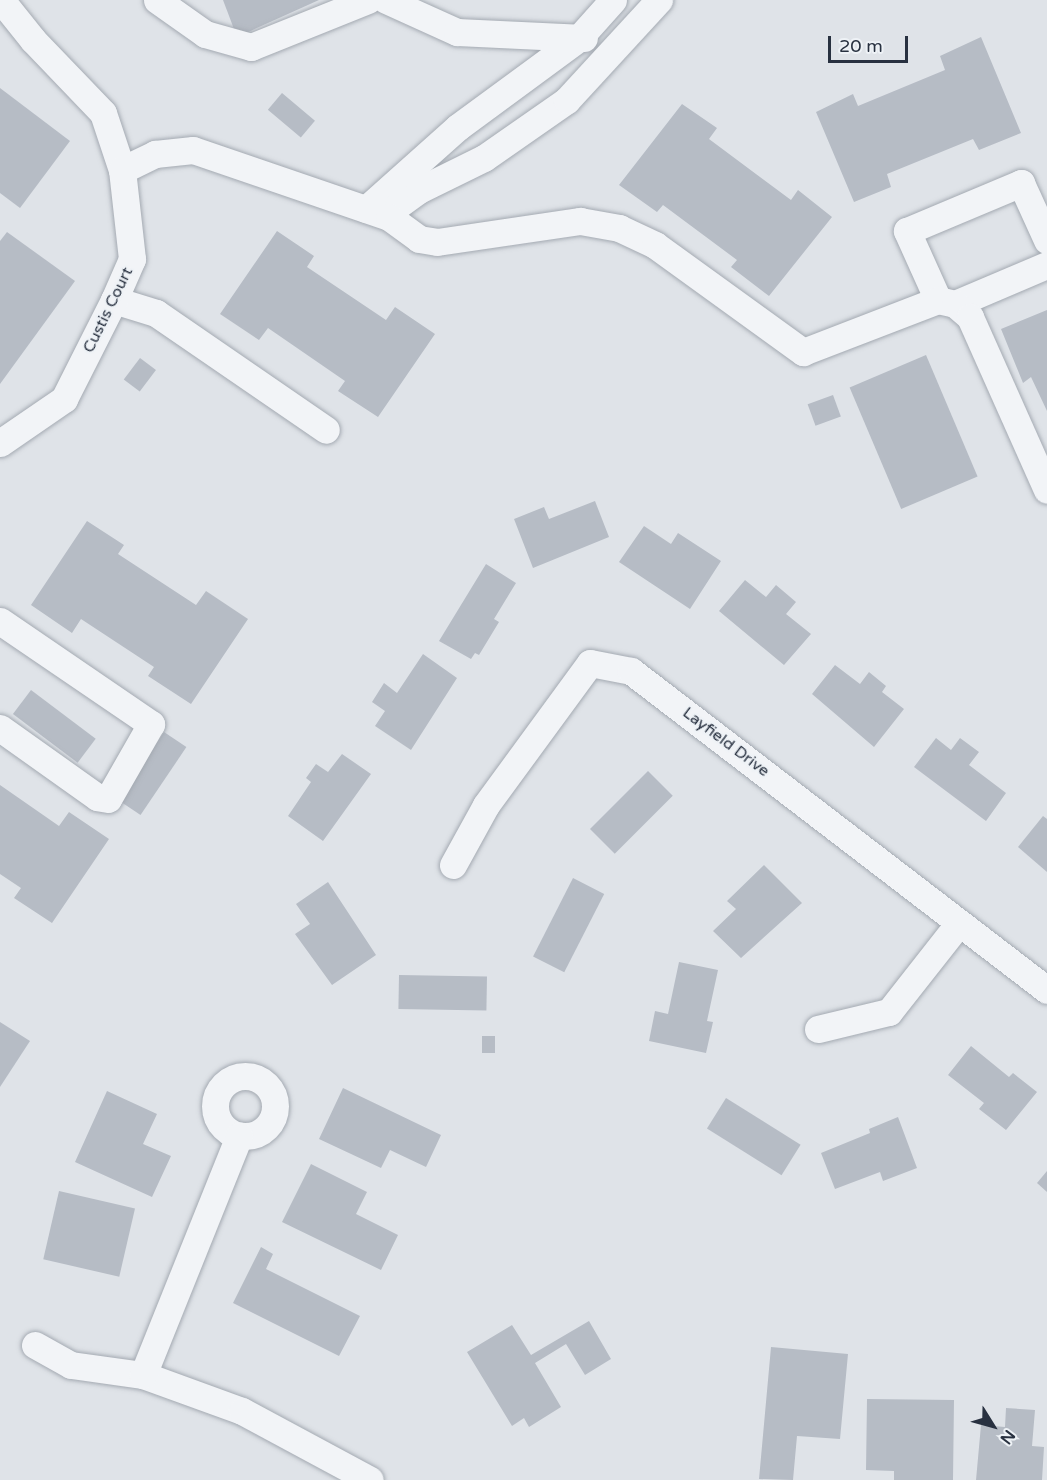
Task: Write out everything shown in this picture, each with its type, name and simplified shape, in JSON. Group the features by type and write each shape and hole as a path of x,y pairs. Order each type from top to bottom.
{"street":[{"name":"Custis Court","path":"0,443 64,399 132,259 122,170 103,113 33,40 1,0"},
{"path":"157,0 205,34 251,47 368,0"},
{"path":"387,0 457,32 622,40"},
{"path":"377,213 458,127 579,38 613,0"},
{"path":"377,213 398,205 419,190 484,158 567,100 659,0"},
{"path":"122,170 155,154 194,150 377,213 419,238 437,242 580,220 620,228 655,245 803,352 1047,265"},
{"path":"1047,240 1020,183 907,231 947,302 970,318 1047,490"},
{"path":"114,300 156,313 326,430"},
{"path":"0,621 151,724 108,799 97,797 0,728"},
{"name":"Layfield Drive","path":"453,865 486,805 590,663 632,671 1047,990"},
{"path":"818,1029 889,1012 959,923"},
{"path":"143,1375 239,1136"},
{"path":"35,1345 71,1365 143,1375 242,1411 370,1480"}],"building":[{"path":"223,0 319,0 237,37"},
{"path":"981,37 1021,133 979,150 973,139 887,174 891,187 854,202 816,112 853,94 858,106 945,70 940,56"},
{"path":"0,88 70,141 20,208 0,193"},
{"path":"282,93 315,121 301,137 268,110"},
{"path":"682,104 717,128 709,139 791,200 798,190 832,217 769,296 731,267 737,260 663,205 657,212 619,185"},
{"path":"277,231 314,256 307,267 386,320 395,307 435,334 378,417 338,391 345,381 268,328 259,340 220,314"},
{"path":"7,232 75,281 0,384 0,241"},
{"path":"1047,310 1047,411 1031,377 1023,383 1001,329"},
{"path":"926,355 978,477 901,509 850,387"},
{"path":"140,358 156,370 140,392 124,380"},
{"path":"833,395 841,417 815,426 808,404"},
{"path":"595,501 609,537 533,568 514,519 544,507 549,519"},
{"path":"87,521 124,545 118,554 196,605 206,591 248,619 191,704 148,676 154,667 81,619 72,633 31,605"},
{"path":"644,526 671,544 678,533 721,561 690,609 619,562"},
{"path":"486,564 516,583 494,619 499,622 479,655 475,653 471,659 439,641"},
{"path":"745,580 766,597 776,585 796,602 786,614 811,634 784,665 719,611"},
{"path":"423,654 457,678 411,750 375,726 385,711 372,702 384,683 397,693"},
{"path":"835,665 860,684 869,672 886,686 882,692 904,709 874,747 812,694"},
{"path":"31,690 96,739 78,763 13,714"},
{"path":"164,732 186,747 141,815 118,800"},
{"path":"936,738 951,750 960,738 979,752 969,765 1006,793 986,821 914,767"},
{"path":"342,754 371,774 323,841 288,816 311,782 306,778 316,764 328,772"},
{"path":"648,771 673,796 615,854 590,829"},
{"path":"0,785 59,826 69,812 109,839 52,923 14,898 21,888 0,874"},
{"path":"1043,816 1047,819 1047,872 1018,847"},
{"path":"764,865 802,903 741,958 713,931 736,909 727,901"},
{"path":"573,878 604,894 564,972 533,956"},
{"path":"328,882 376,955 332,985 295,934 310,924 296,904"},
{"path":"679,962 718,970 707,1021 713,1022 706,1053 649,1041 655,1011 668,1014"},
{"path":"399,975 487,977 486,1011 398,1009"},
{"path":"0,1022 30,1041 0,1087"},
{"path":"482,1036 495,1036 495,1053 482,1053"},
{"path":"971,1046 1009,1077 1013,1073 1037,1092 1006,1130 979,1109 984,1103 948,1075"},
{"path":"343,1088 441,1135 426,1167 390,1150 381,1168 319,1139"},
{"path":"107,1091 157,1114 143,1144 171,1156 152,1197 75,1162"},
{"path":"726,1098 801,1145 782,1175 707,1129"},
{"path":"898,1117 917,1168 883,1181 880,1172 835,1189 821,1153 870,1133 869,1129"},
{"path":"311,1164 367,1192 356,1214 398,1235 381,1270 282,1222"},
{"path":"1047,1171 1047,1192 1037,1183"},
{"path":"59,1191 135,1209 119,1277 43,1259"},
{"path":"261,1247 273,1254 266,1269 360,1316 339,1356 233,1303"},
{"path":"589,1321 611,1359 585,1375 566,1344 535,1363 561,1407 529,1427 524,1418 512,1426 467,1352 512,1325 531,1355"},
{"path":"771,1347 848,1354 840,1439 797,1436 793,1480 759,1479"},
{"path":"867,1399 954,1400 953,1480 894,1480 894,1471 866,1470"},
{"path":"1006,1408 1035,1410 1032,1446 1044,1447 1042,1480 976,1480 981,1425 1005,1427"}]}
